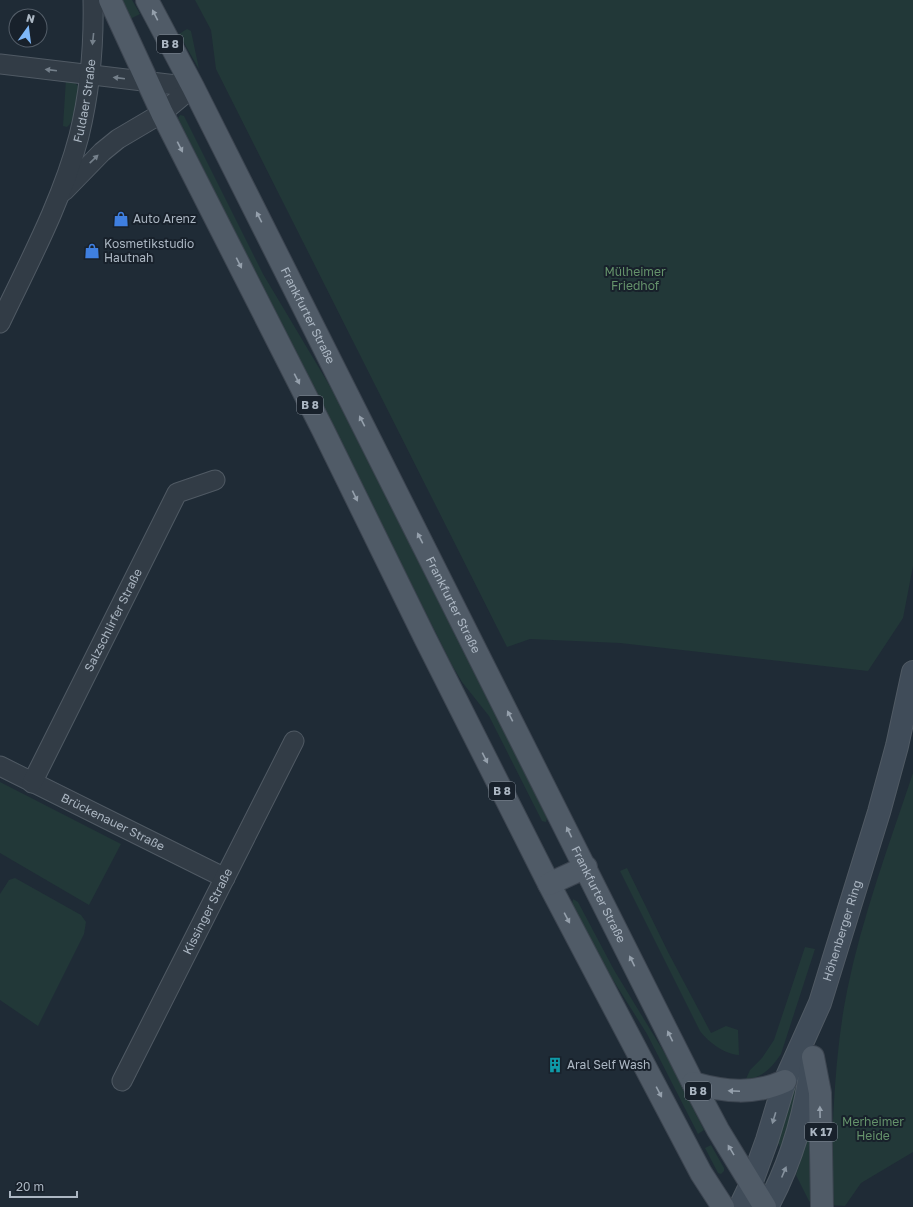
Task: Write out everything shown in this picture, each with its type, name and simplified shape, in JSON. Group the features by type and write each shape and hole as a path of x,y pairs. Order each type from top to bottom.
{"main road":[{"name":"B 8","path":"110,0 162,113 323,430 548,884 701,1173 723,1207"},
{"name":"Frankfurter Straße","path":"147,0 193,87 586,867 693,1083 718,1130 766,1207"},
{"path":"548,884 586,867"},
{"name":"K 17","path":"813,1057 820,1092 822,1207"},
{"path":"693,1083 721,1091 743,1091 760,1089 785,1081"}],"street":[{"name":"Fuldaer Straße","path":"0,323 58,198 79,136 90,75 94,30 93,0"},
{"path":"0,64 193,87"},
{"name":"Fuldaer Straße","path":"58,198 84,169 107,148 118,139 162,113 193,87"},
{"name":"Salzschlirfer Straße","path":"32,783 177,493 215,480"},
{"name":"Höhenberger Ring","path":"740,1207 751,1184 785,1081 820,1003 879,812 897,746 913,672"},
{"name":"Kissinger Straße","path":"122,1081 294,741"},
{"name":"Brückenauer Straße","path":"0,766 225,878"},
{"name":"K 17","path":"766,1207 785,1170 795,1144 809,1083 820,1003"}],"green space":[{"path":"122,0 132,0 140,14 130,19"},
{"name":"Mülheimer Friedhof","path":"195,0 913,0 913,566 903,618 868,671 620,643 530,639 507,647 216,69 211,30"},
{"path":"187,29 191,31 199,69 179,34"},
{"path":"66,79 74,82 80,88 78,103 74,115 67,127 63,126"},
{"path":"180,115 184,116 263,274 337,398 547,818 546,822 542,821 489,716 462,682 452,665 178,118"},
{"name":"Merheimer Heide","path":"913,773 913,1152 861,1183 845,1206 829,1205 836,1071 842,1017 847,991 868,908"},
{"path":"0,782 121,844 89,905 0,853"},
{"path":"627,868 668,952 711,1033 726,1026 738,1030 739,1055 728,1053 718,1047 708,1040 700,1031 620,871"},
{"path":"15,878 81,915 86,922 84,934 38,1026 0,1000 0,894 9,880"},
{"path":"573,899 578,902 614,970 667,1057 704,1130 698,1134 647,1034 603,964 572,904"},
{"path":"805,947 815,949 781,1054 762,1074 746,1079 750,1070 762,1058 774,1040"},
{"path":"800,1073 783,1152 777,1141 797,1077"},
{"path":"810,1130 814,1205 809,1201 796,1175"},
{"path":"711,1145 724,1168 724,1171 721,1174 718,1173 705,1148"}],"place":[{"name":"Auto Arenz","path":"121,219"},
{"name":"Kosmetikstudio Hautnah","path":"92,251"},
{"name":"Aral Self Wash","path":"555,1065"}]}
